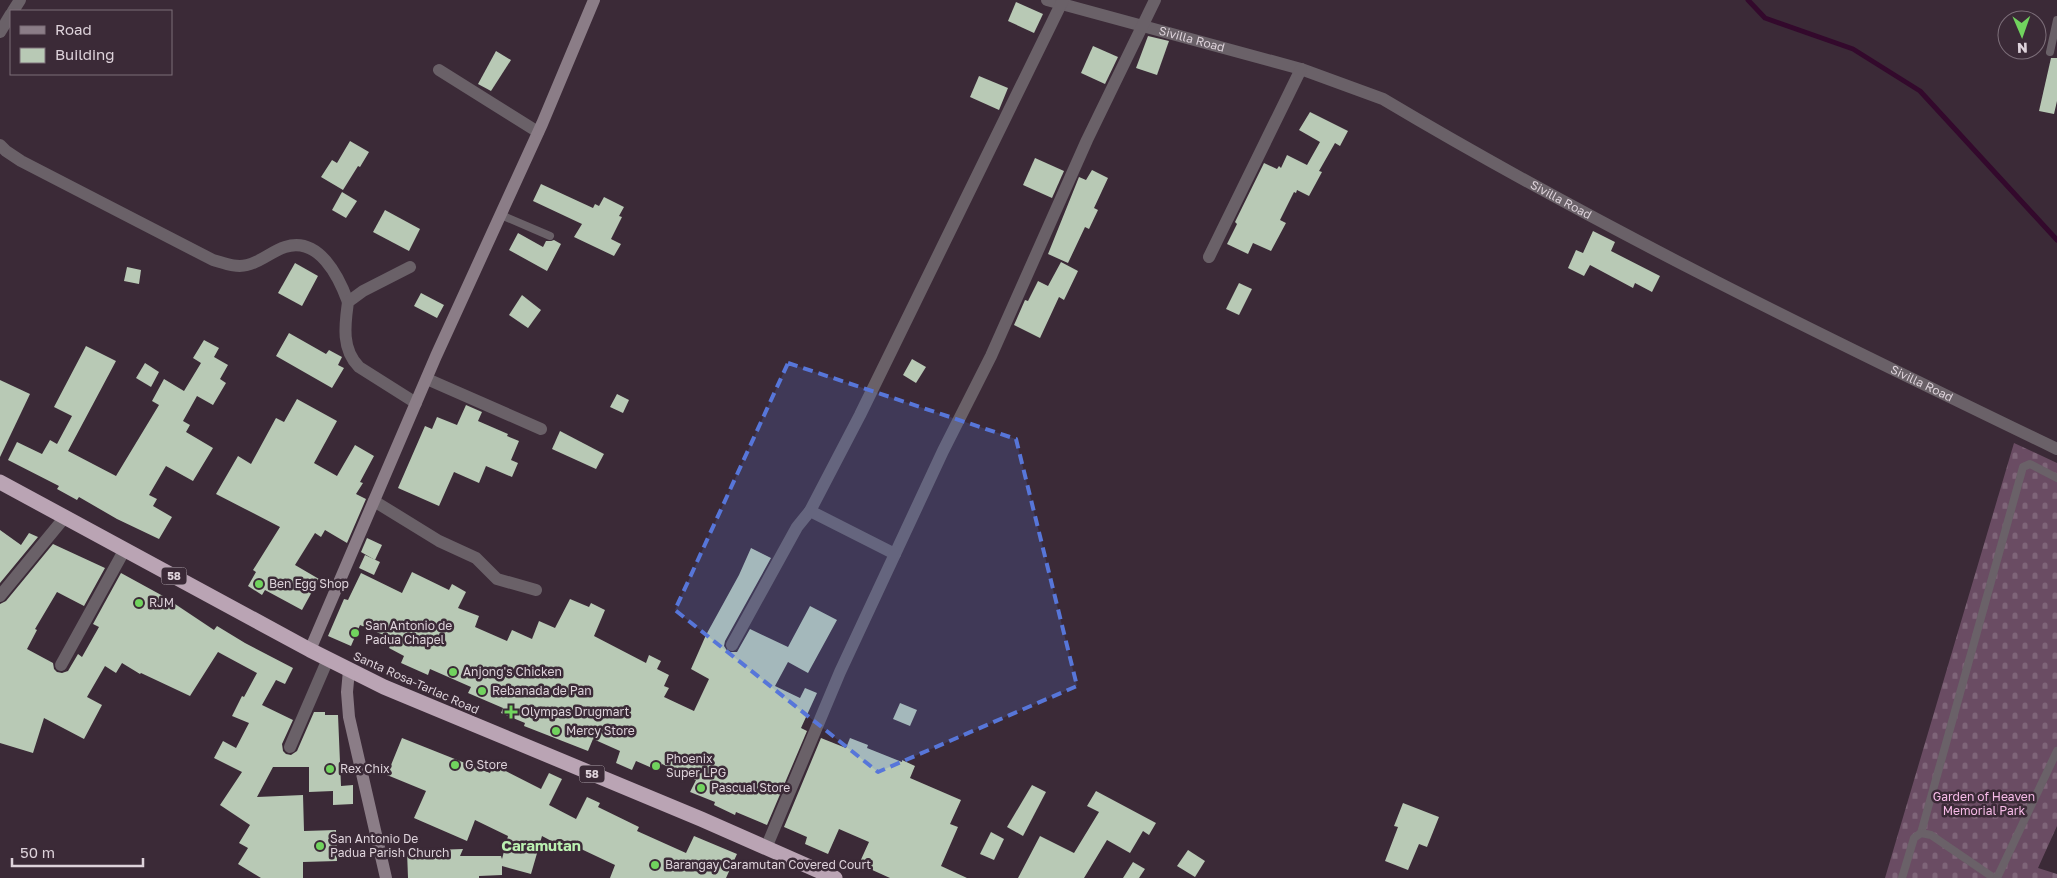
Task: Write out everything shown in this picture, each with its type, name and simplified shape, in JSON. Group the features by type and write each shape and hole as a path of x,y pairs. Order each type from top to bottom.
{"highway":[{"name":"Santa Rosa-Tarlac Road","path":"0,482 310,650 384,687 702,819 766,848 807,872 835,878"}],"street":[{"path":"310,650 426,379 538,132 594,0"},
{"name":"Sivilla Road","path":"1047,0 1062,2 1141,26 1301,69 1384,100 1559,199 1624,233 1800,323 2057,449"},
{"path":"766,848 840,672 991,356 1087,140 1155,0"},
{"path":"732,645 797,527 810,511 860,414 1062,2"},
{"path":"0,32 10,16"},
{"path":"1209,257 1301,69"},
{"path":"439,70 538,132"},
{"path":"0,145 13,156 50,177 230,265 246,266 286,246 307,248 331,266 340,280 348,302 345,325 347,346 353,360 359,367 416,404"},
{"path":"348,302 363,291 410,267"},
{"path":"426,379 540,430"},
{"path":"374,501 439,541 476,558 497,579 536,590"},
{"path":"810,511 895,554"},
{"path":"0,596 65,517"},
{"path":"61,665 125,550"},
{"path":"290,747 328,659"},
{"path":"349,670 347,692 349,717 386,878"}],"lane":[{"path":"2050,52 2057,20"},
{"path":"501,215 550,236"},
{"path":"1902,878 1914,838 1921,833 2023,467 2030,464 2057,478"},
{"path":"1921,833 1930,835 1996,878 2057,751"}],"highlighted area":[{"path":"788,363 1016,439 1077,686 878,772 675,610"}],"green space":[{"name":"Garden of Heaven Memorial Park","path":"2014,443 2057,463 2057,826 2038,868 2057,874 2057,878 1885,878"}],"building":[{"path":"1016,2 1043,14 1034,33 1008,21"},
{"path":"1148,36 1169,41 1157,75 1136,68"},
{"path":"1093,46 1118,57 1105,84 1081,73"},
{"path":"496,51 511,60 491,91 478,84"},
{"path":"2051,58 2057,58 2057,101 2054,114 2039,111"},
{"path":"979,76 1008,88 999,110 970,97"},
{"path":"1310,112 1348,131 1340,146 1335,143 1319,171 1322,172 1309,196 1297,190 1296,193 1294,192 1280,220 1286,223 1271,251 1253,243 1248,254 1227,244 1237,224 1235,222 1264,163 1277,169 1279,166 1281,168 1287,155 1307,165 1320,142 1299,130"},
{"path":"350,141 369,152 343,190 321,177 332,160 337,163"},
{"path":"1035,158 1064,171 1052,198 1023,185"},
{"path":"1092,170 1108,178 1094,208 1098,210 1089,229 1085,227 1068,263 1048,254 1079,177 1086,180"},
{"path":"541,184 593,208 595,204 599,206 604,197 624,207 619,216 622,217 611,239 621,244 614,256 574,237 582,224 533,201"},
{"path":"342,192 357,201 346,218 332,210"},
{"path":"385,210 420,229 409,251 373,232"},
{"path":"1593,231 1615,242 1611,251 1660,276 1652,292 1635,283 1633,288 1590,265 1584,276 1568,268 1576,250 1583,253"},
{"path":"518,233 543,247 546,241 554,240 561,244 547,271 509,250"},
{"path":"1061,262 1078,271 1064,300 1059,297 1040,338 1014,325 1025,300 1028,301 1038,281 1048,286"},
{"path":"295,263 318,276 302,306 278,293"},
{"path":"127,267 141,270 139,284 124,281"},
{"path":"1239,283 1252,289 1239,315 1226,309"},
{"path":"421,293 444,305 437,318 414,306"},
{"path":"522,295 541,310 528,328 509,315"},
{"path":"289,333 326,354 329,350 342,357 338,365 344,368 332,388 276,356"},
{"path":"204,340 219,348 214,357 228,365 220,379 226,383 213,405 197,396 183,421 190,425 186,432 213,448 193,481 166,466 149,495 157,499 153,506 172,517 159,539 117,519 79,497 77,500 57,489 59,486 8,460 17,442 42,454 50,440 57,444 72,416 54,407 86,346 116,361 68,451 116,476 159,405 152,401 164,379 184,391 201,363 193,358"},
{"path":"912,359 926,367 916,383 903,375"},
{"path":"145,363 159,372 151,387 136,378"},
{"path":"0,380 30,394 0,457"},
{"path":"617,394 629,400 623,413 610,407"},
{"path":"297,399 337,421 314,463 337,476 355,445 374,456 360,482 363,483 356,494 366,499 347,543 325,530 321,537 315,533 295,565 319,579 302,610 265,590 262,595 248,586 256,572 253,570 280,527 216,494 238,456 251,464 276,418 284,422"},
{"path":"466,405 482,412 478,421 519,441 511,460 518,463 512,477 486,466 479,483 454,472 439,506 398,488 425,426 432,429 437,417 457,425"},
{"path":"560,431 604,454 596,469 552,449"},
{"path":"0,530 21,545 29,533 38,537 0,583"},
{"path":"367,538 382,545 375,560 361,552"},
{"path":"53,544 105,568 84,606 57,592 35,629 37,630 27,649 53,663 54,669 57,672 68,671 78,654 82,657 99,627 93,624 121,573 163,596 214,630 217,626 293,668 285,684 276,680 262,705 293,720 282,744 283,751 286,754 291,755 297,751 314,712 325,712 325,715 338,715 341,786 353,785 353,804 333,805 333,791 309,792 309,767 273,767 257,797 303,795 304,831 336,830 337,861 303,862 303,878 261,878 238,864 248,848 239,843 250,825 220,805 242,772 214,758 223,741 236,748 249,723 232,716 257,673 218,652 190,696 140,674 122,663 116,673 105,666 87,697 102,705 84,739 44,718 33,753 0,743 0,604 6,601"},
{"path":"751,548 771,558 725,641 724,646 728,652 737,652 750,629 788,647 810,606 837,620 808,673 788,662 775,686 800,698 805,688 817,693 801,728 807,731 767,825 736,812 735,815 714,805 715,802 690,792 696,780 662,764 659,771 636,761 632,770 616,763 620,751 593,739 588,751 524,726 525,723 501,713 503,708 468,693 471,687 430,669 428,675 401,663 404,656 389,648 393,639 360,625 351,646 328,636 344,599 348,600 361,573 402,593 412,572 449,590 452,584 466,592 458,608 479,616 475,627 507,641 512,630 532,639 539,621 555,628 570,599 589,607 591,603 605,610 594,636 646,663 649,655 661,661 657,669 669,675 664,686 669,688 664,697 694,711 709,679 691,669 706,635 739,575"},
{"path":"365,555 380,562 374,575 359,568"},
{"path":"900,703 917,710 910,726 893,719"},
{"path":"402,738 490,773 494,765 541,789 549,773 562,779 549,805 576,819 587,797 600,803 598,807 639,827 637,831 686,853 694,836 737,854 726,878 610,878 615,865 562,840 559,845 542,836 531,874 502,866 502,875 479,876 479,878 408,878 407,851 463,849 460,856 501,856 502,859 508,836 475,820 467,841 414,818 426,791 387,775"},
{"path":"821,738 846,748 850,738 868,745 867,748 902,762 902,760 915,766 910,778 961,800 950,824 958,827 941,866 967,878 890,878 859,864 869,842 839,829 828,854 805,844 807,837 784,827"},
{"path":"1032,785 1046,792 1023,836 1007,827"},
{"path":"1096,791 1156,823 1149,835 1143,831 1130,853 1107,840 1084,878 1018,878 1040,836 1074,853 1099,812 1087,806"},
{"path":"1403,803 1439,817 1427,847 1419,844 1408,870 1385,861 1398,827 1394,826"},
{"path":"991,832 1004,839 994,860 980,854"},
{"path":"1188,850 1205,861 1195,877 1177,866"},
{"path":"1133,862 1145,869 1139,878 1123,878"}],"waterway":[{"path":"1748,0 1765,18 1853,49 1920,91 2057,240"}],"place":[{"name":"Ben Egg Shop","path":"259,584"},
{"name":"RJM","path":"139,603"},
{"name":"San Antonio de Padua Chapel","path":"355,633"},
{"name":"Anjong's Chicken","path":"453,672"},
{"name":"Rebanada de Pan","path":"482,691"},
{"name":"Olympas Drugmart","path":"511,712"},
{"name":"Mercy Store","path":"556,731"},
{"name":"G Store","path":"455,765"},
{"name":"Phoenix Super LPG","path":"656,766"},
{"name":"Rex Chix","path":"330,769"},
{"name":"Pascual Store","path":"701,788"},
{"name":"San Antonio De Padua Parish Church","path":"320,846"},
{"name":"Barangay Caramutan Covered Court","path":"655,865"}],"district":[{"name":"Caramutan","path":"541,846"}]}
